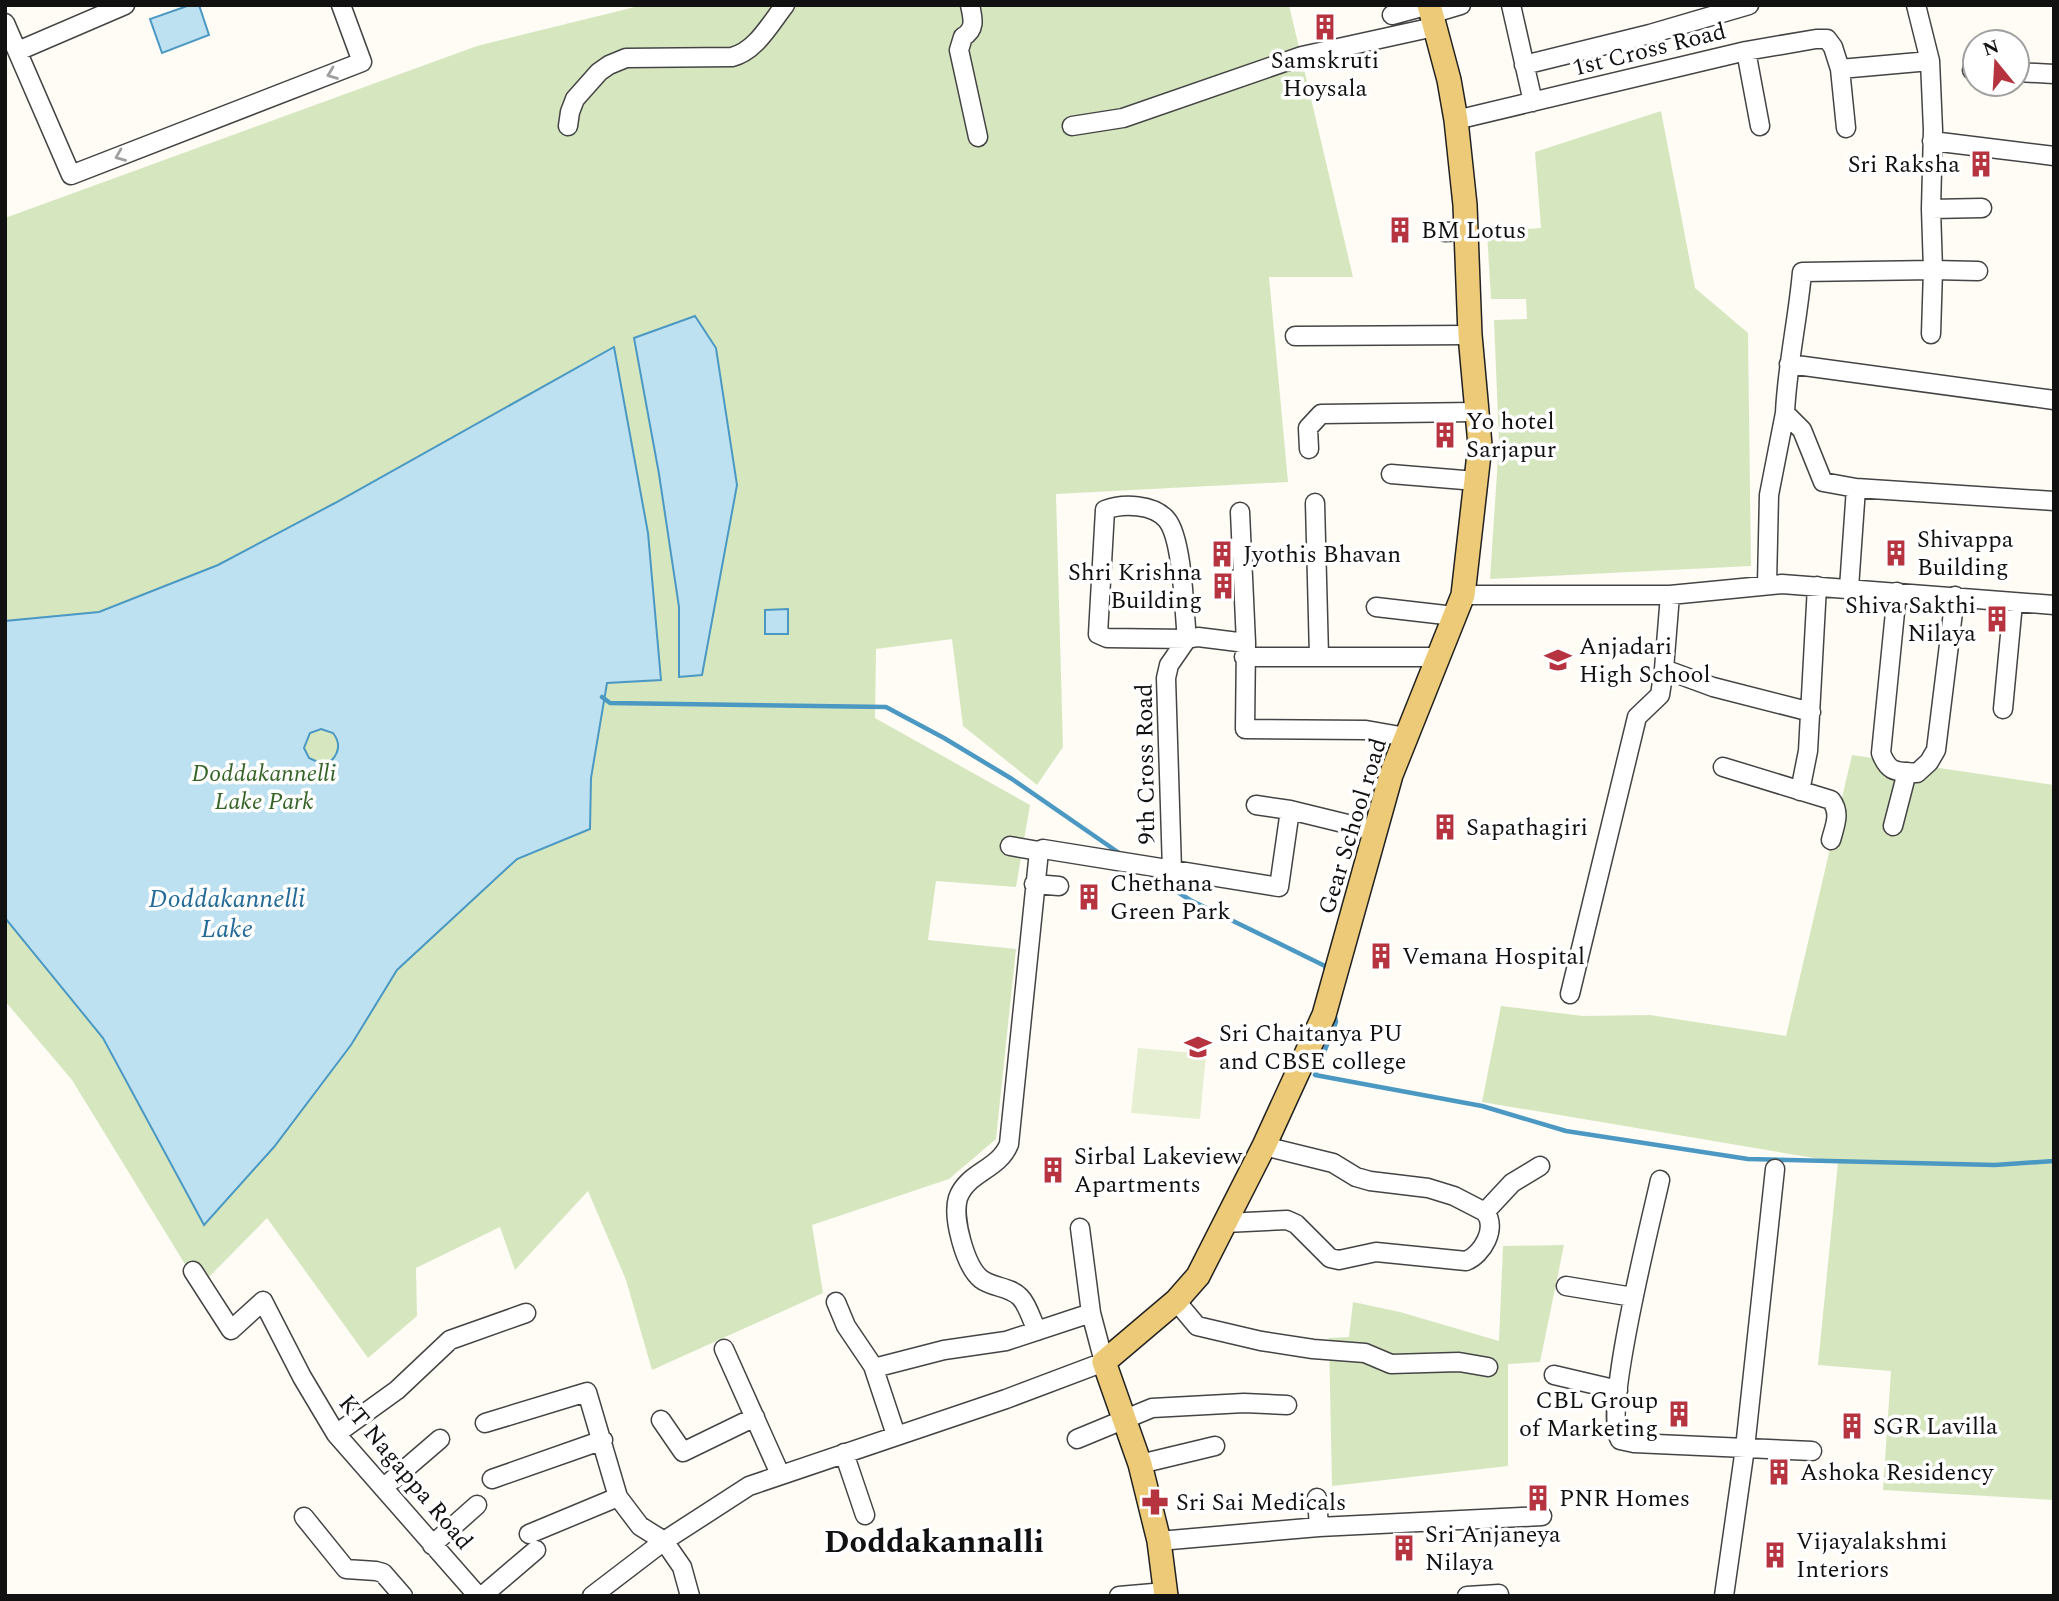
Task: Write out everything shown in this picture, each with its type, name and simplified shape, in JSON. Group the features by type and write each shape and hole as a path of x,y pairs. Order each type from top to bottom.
{"main road":[{"name":"Gear School road","path":"1104,1362 1176,1301 1198,1276 1264,1146 1324,1015 1391,775 1458,605 1480,445 1470,335 1455,232 1456,120 1449,80 1431,13"},
{"path":"1104,1362 1140,1464 1159,1541 1165,1594"}],"street":[{"path":"18,51 125,5"},
{"path":"5,23 71,176 362,62 341,5"},
{"path":"568,126 575,99 599,72 609,65 626,58 741,55 750,49 785,5"},
{"path":"970,5 974,25 969,34 963,37 959,50 978,137"},
{"path":"1072,126 1123,118 1461,5"},
{"path":"1511,5 1533,102"},
{"path":"1524,65 1650,34 1749,5"},
{"path":"1916,5 1930,61 1933,270 1931,334"},
{"path":"1392,15 1431,13"},
{"name":"1st Cross Road","path":"1456,120 1746,51 1828,39 1840,69 1846,128"},
{"path":"1746,51 1760,126"},
{"path":"1840,69 1930,61"},
{"path":"2031,73 2054,74"},
{"path":"1932,141 2054,156"},
{"path":"1931,209 1982,208"},
{"path":"1767,584 1769,495 1785,413 1802,272 1978,271"},
{"path":"1295,337 1470,335"},
{"path":"1789,364 2054,400"},
{"path":"1309,449 1308,428 1321,414 1475,412"},
{"path":"1785,413 1802,430 1823,482 1856,488 2054,501"},
{"path":"1391,474 1476,481"},
{"path":"1849,588 1856,488"},
{"path":"1315,503 1319,656"},
{"path":"1187,639 1178,550 1166,519 1150,509 1130,506 1116,506 1105,510 1098,634 1107,638 1187,639 1198,637 1245,650 1319,656 1438,657"},
{"path":"1240,512 1245,729 1366,730 1406,737"},
{"path":"1376,607 1670,595 1767,584 2054,605"},
{"path":"1800,791 1808,751 1817,586"},
{"path":"1897,592 1880,745 1886,765 1893,770 1917,773 1929,762 1936,750 1955,596"},
{"path":"1570,994 1637,717 1660,695 1670,595"},
{"path":"2003,709 2013,603"},
{"name":"9th Cross Road","path":"1172,870 1166,677 1170,665 1187,639"},
{"path":"1664,669 1713,688 1811,712"},
{"path":"1723,767 1831,800 1837,818 1831,840"},
{"path":"1893,826 1907,772"},
{"path":"1256,805 1290,810 1376,831"},
{"path":"1010,846 1279,887 1290,810"},
{"path":"1037,1331 1022,1299 1012,1291 982,1279 973,1269 962,1246 957,1200 964,1185 1005,1155 1009,1144 1039,850"},
{"path":"1034,884 1059,886"},
{"path":"1225,1223 1287,1220 1296,1224 1330,1258 1339,1260 1376,1252 1465,1261 1475,1258 1482,1250 1490,1220 1485,1212 1454,1196 1428,1188 1370,1181 1356,1177 1333,1163 1264,1146"},
{"path":"1485,1212 1512,1183 1539,1166"},
{"path":"1724,1596 1745,1448 1775,1169"},
{"path":"1660,1180 1633,1297 1618,1390 1616,1433 1620,1440 1634,1443 1812,1451"},
{"path":"592,1596 664,1541 749,1486 1006,1399 1104,1362 1091,1313 1080,1228"},
{"name":"KT Nagappa Road","path":"193,1271 231,1330 263,1301 302,1377 336,1434 480,1596"},
{"path":"1566,1286 1633,1297"},
{"path":"1176,1301 1190,1319 1206,1330 1287,1345 1365,1353 1391,1364 1459,1362 1488,1367"},
{"path":"836,1302 846,1326 873,1366 896,1435"},
{"path":"873,1366 944,1350 1006,1341 1091,1313"},
{"path":"336,1434 397,1390 450,1340 526,1314"},
{"path":"724,1349 780,1474"},
{"path":"1554,1375 1618,1390"},
{"path":"485,1423 587,1392 618,1497 640,1526 664,1541 682,1567 691,1596"},
{"path":"1077,1439 1152,1408 1244,1403 1287,1405"},
{"path":"661,1420 682,1452 755,1417"},
{"path":"383,1488 440,1439"},
{"path":"492,1479 603,1440"},
{"path":"1140,1464 1215,1446"},
{"path":"844,1453 865,1515"},
{"path":"480,1596 533,1542 618,1497"},
{"path":"1317,1499 1320,1527"},
{"path":"432,1545 477,1505"},
{"path":"1159,1541 1320,1527 1542,1516"},
{"path":"304,1517 346,1569 383,1573 403,1596"},
{"path":"1119,1596 1165,1594"},
{"path":"1467,1596 1499,1594"}],"green space":[{"name":"Doddakannelli Lake Park","path":"643,5 1289,5 1353,277 1269,277 1288,482 1056,494 1063,747 1037,785 963,726 952,639 876,649 875,718 1030,805 1016,887 936,881 928,940 1016,949 996,1139 949,1179 812,1225 823,1293 652,1370 626,1280 588,1191 515,1270 500,1227 416,1268 417,1316 368,1358 267,1218 199,1287 72,1080 5,1001 5,218 477,46"},
{"path":"1661,111 1695,288 1748,333 1751,566 1490,579 1499,442 1494,320 1527,319 1526,299 1491,299 1487,232 1541,228 1535,152"},
{"path":"1852,755 2054,785 2054,1500 1883,1490 1891,1371 1818,1365 1838,1162 1482,1102 1501,1006 1583,1016 1650,1015 1786,1036"},
{"path":"1138,1048 1206,1054 1200,1119 1131,1113"},
{"path":"1564,1245 1540,1362 1508,1364 1508,1466 1332,1486 1329,1338 1349,1337 1353,1302 1400,1312 1499,1341 1503,1246"}],"water":[{"path":"190,5 199,5 209,35 162,53 150,19"},
{"path":"695,316 716,348 737,485 702,675 679,677 679,607 659,474 634,338"},
{"name":"Doddakannelli Lake","path":"614,347 648,533 661,680 607,683 591,778 590,829 517,859 397,970 351,1045 274,1147 204,1225 103,1038 5,918 5,621 99,612 218,565 335,503","holes":["321,729 333,733 338,747 332,760 320,763 309,758 304,748 310,733"]},
{"path":"788,609 788,634 765,634 765,610"}],"waterway":[{"path":"602,697 610,703 886,707 1012,779 1122,855"},
{"path":"1150,874 1190,900 1325,966 1326,972"},
{"path":"1334,1012 1336,1022 1315,1075 1482,1106 1566,1131 1748,1159 1995,1165 2054,1161"}],"place":[{"name":"Samskruti Hoysala","path":"1325,27"},
{"name":"Sri Raksha","path":"1981,164"},
{"name":"BM Lotus","path":"1400,230"},
{"name":"Yo hotel Sarjapur","path":"1445,435"},
{"name":"Shivappa Building","path":"1896,553"},
{"name":"Jyothis Bhavan","path":"1222,554"},
{"name":"Shri Krishna Building","path":"1223,586"},
{"name":"Shiva Sakthi Nilaya","path":"1997,619"},
{"name":"Anjadari High School","path":"1558,660"},
{"name":"Sapathagiri","path":"1445,827"},
{"name":"Chethana Green Park","path":"1089,897"},
{"name":"Vemana Hospital","path":"1381,956"},
{"name":"Sri Chaitanya PU and CBSE college","path":"1198,1047"},
{"name":"Sirbal Lakeview Apartments","path":"1053,1170"},
{"name":"CBL Group of Marketing","path":"1679,1414"},
{"name":"SGR Lavilla","path":"1852,1426"},
{"name":"Ashoka Residency","path":"1779,1472"},
{"name":"PNR Homes","path":"1538,1498"},
{"name":"Sri Sai Medicals","path":"1155,1502"},
{"name":"Sri Anjaneya Nilaya","path":"1404,1548"},
{"name":"Vijayalakshmi Interiors","path":"1775,1555"}],"district":[{"name":"Doddakannalli","path":"934,1541"}]}
